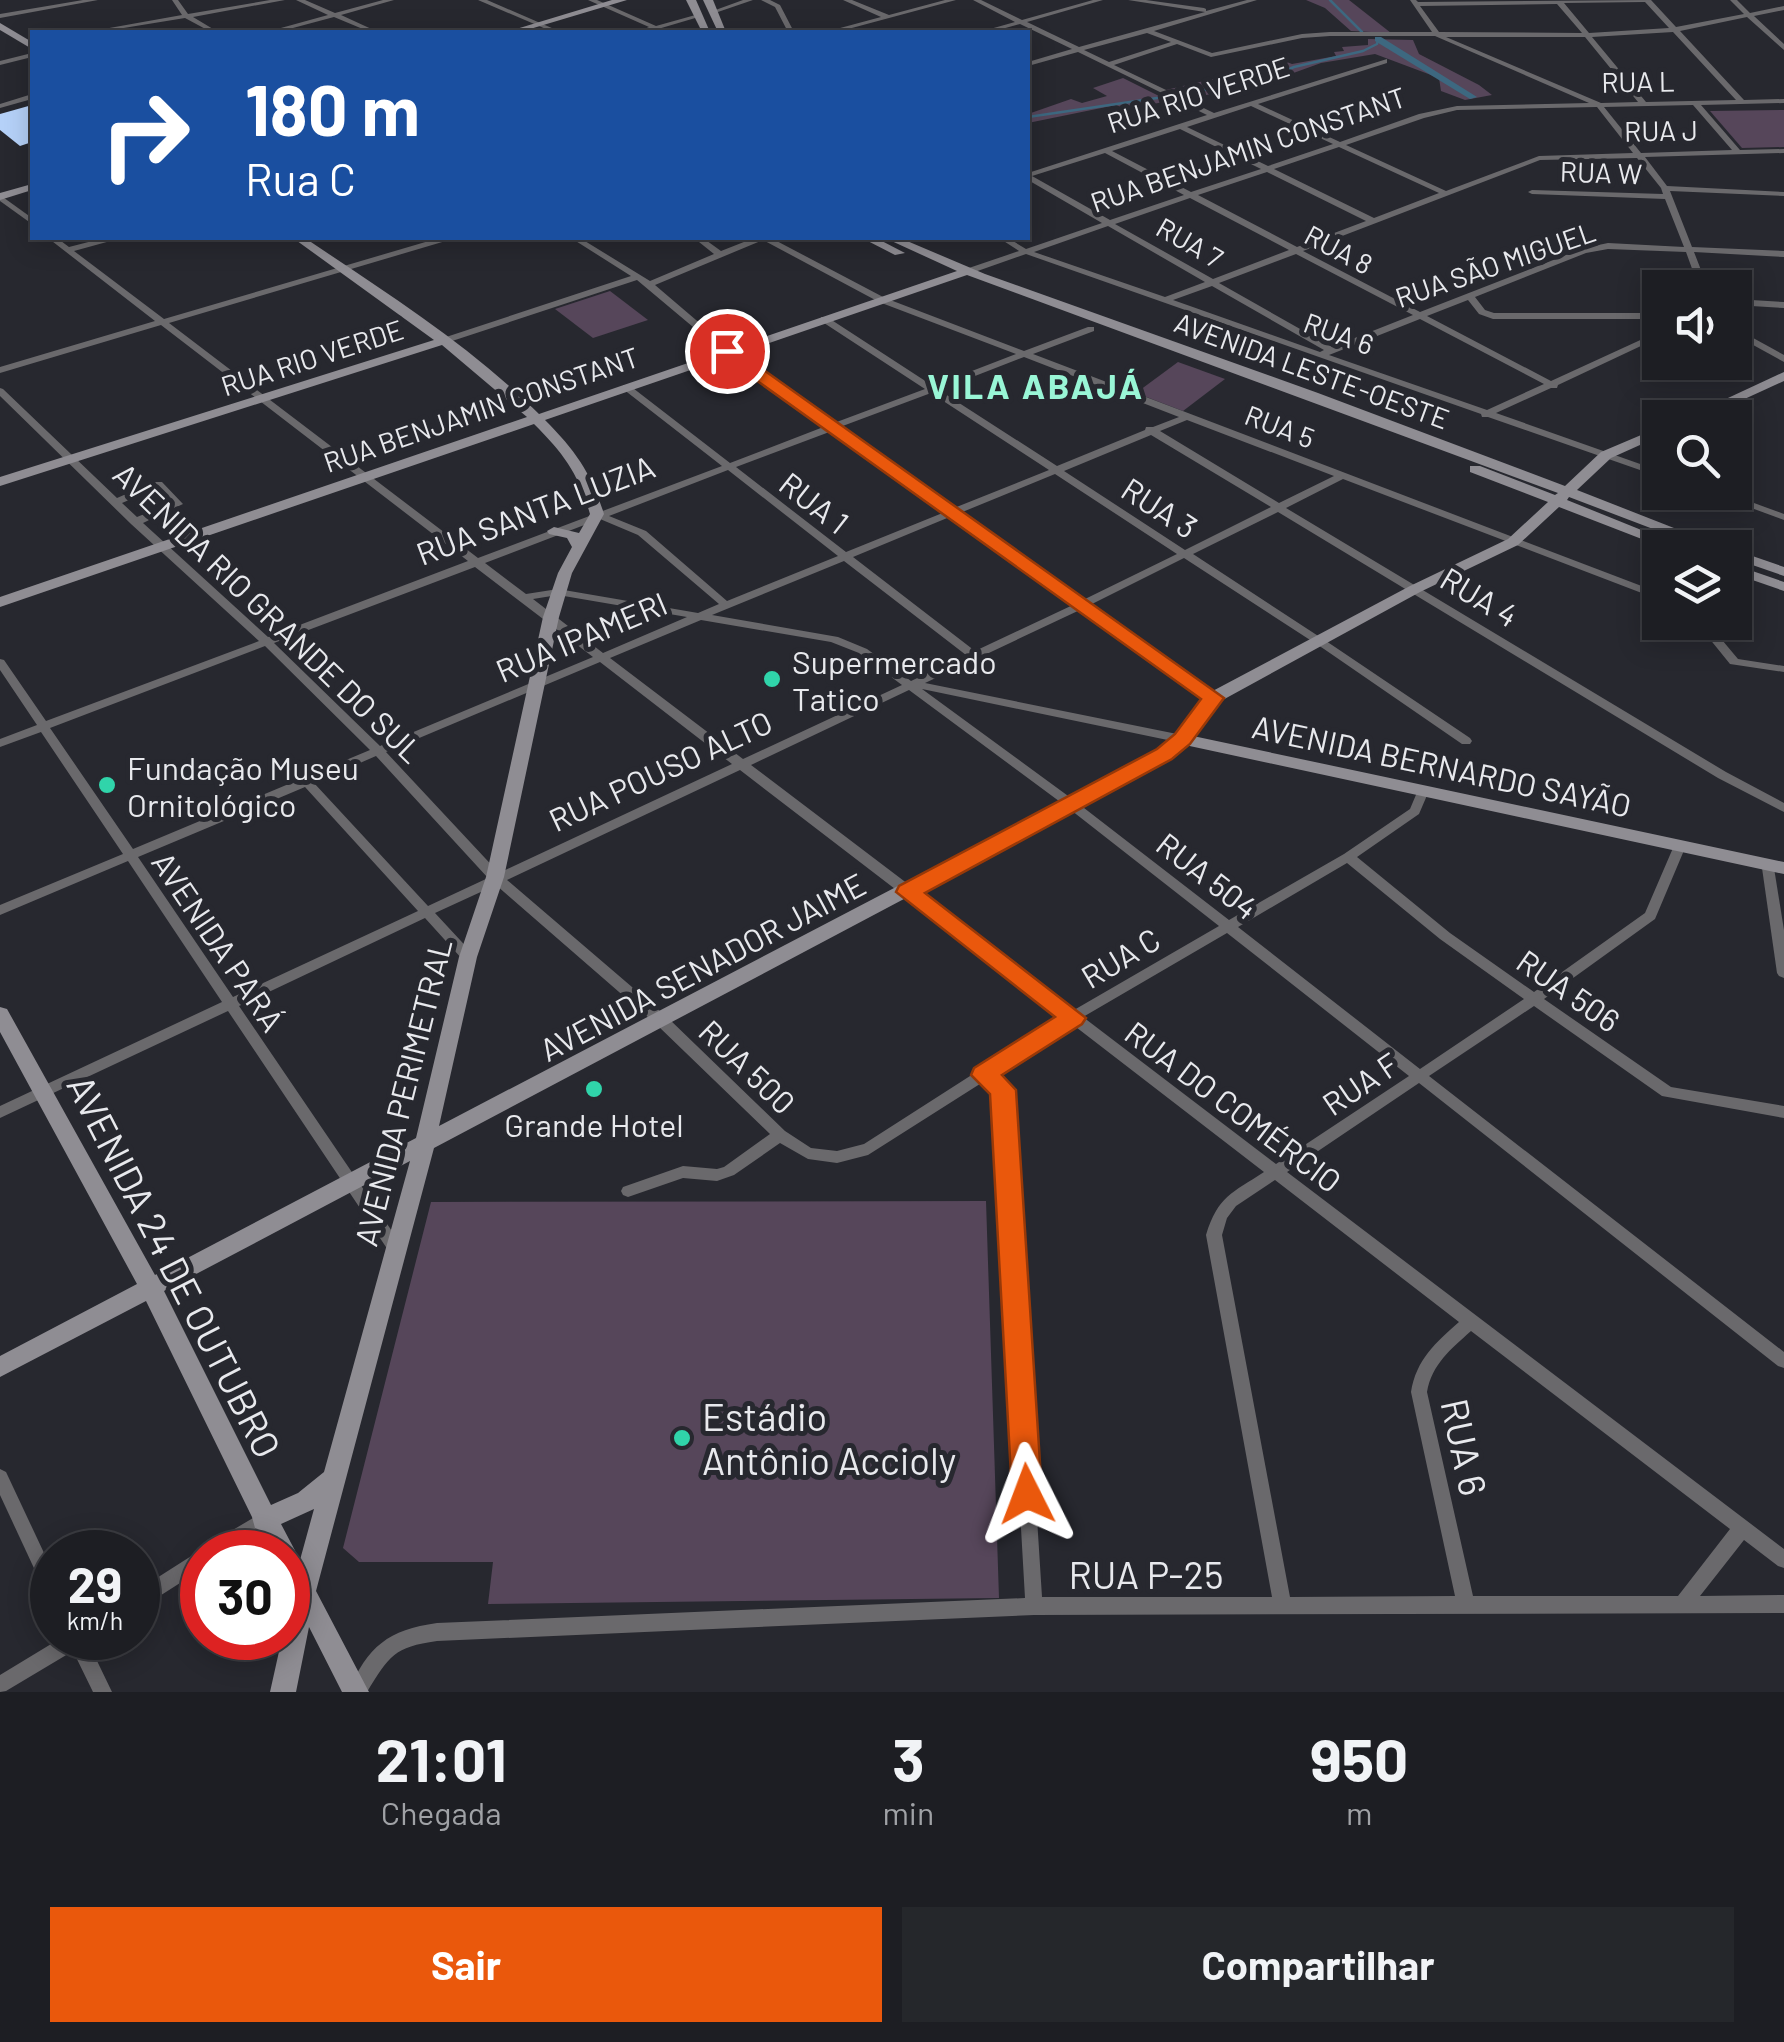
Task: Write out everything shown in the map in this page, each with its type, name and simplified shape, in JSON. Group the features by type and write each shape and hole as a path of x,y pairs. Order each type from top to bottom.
{"street":[{"path":"0,16 96,0"},
{"path":"175,0 186,16 211,30"},
{"path":"102,30 282,0"},
{"path":"299,0 370,30"},
{"path":"279,30 391,0"},
{"path":"481,0 554,30"},
{"path":"591,0 656,28"},
{"path":"519,30 622,0"},
{"path":"679,0 695,7 705,30"},
{"path":"708,0 721,30"},
{"path":"713,12 750,0"},
{"path":"764,0 778,6 790,30"},
{"path":"846,0 888,17"},
{"path":"839,30 952,0"},
{"path":"976,0 1214,116"},
{"path":"992,30 1100,0"},
{"path":"1131,0 1206,10"},
{"path":"1030,63 1206,10 1254,0"},
{"path":"1414,2 1647,0 1741,102"},
{"path":"1733,0 1784,48"},
{"path":"1559,1 1643,104"},
{"path":"1414,2 1438,35 1598,104 1667,193 1698,270"},
{"path":"648,30 695,7"},
{"path":"1146,30 1212,54 1302,36 1587,35 1674,30 1784,10"},
{"path":"115,30 133,25"},
{"path":"0,26 30,46"},
{"path":"852,27 858,30"},
{"path":"1109,64 1175,43"},
{"path":"0,64 30,48"},
{"name":"RUA RIO VERDE","path":"1030,175 1384,61"},
{"path":"0,106 30,98"},
{"name":"RUA L","path":"1494,106 1784,100"},
{"path":"1694,102 1738,152"},
{"path":"1252,104 1445,193"},
{"name":"RUA BENJAMIN CONSTANT","path":"0,602 491,431 1422,116 1494,106"},
{"path":"1180,126 1373,220"},
{"name":"RUA 8","path":"1105,150 1554,386"},
{"name":"RUA J","path":"1445,193 1539,158 1784,151"},
{"name":"RUA 7","path":"1030,177 1214,282 1324,352"},
{"path":"0,197 30,188"},
{"name":"RUA W","path":"1532,192 1784,194"},
{"path":"1166,300 1445,193"},
{"path":"0,197 30,220"},
{"name":"RUA DO COMÉRCIO","path":"55,240 479,560 1784,1560"},
{"path":"69,250 104,240"},
{"path":"301,240 443,341 538,418 588,478 596,514 642,533 726,604"},
{"path":"0,370 439,240"},
{"path":"578,240 649,284 727,351 1213,698"},
{"path":"701,240 720,254"},
{"path":"649,284 758,240"},
{"name":"RUA 5","path":"767,240 882,300 1642,590"},
{"name":"AVENIDA LESTE-OESTE","path":"872,240 950,277 1663,530"},
{"name":"AVENIDA LESTE-OESTE","path":"895,240 966,272 1560,496 1642,532"},
{"name":"RUA 6","path":"1005,240 1024,251 1324,352 1486,415 1642,468"},
{"name":"RUA SÃO MIGUEL","path":"1324,352 1596,248 1784,254"},
{"name":"RUA RIO VERDE","path":"0,482 638,277"},
{"path":"1469,295 1482,312 1494,316 1642,316"},
{"path":"1752,303 1784,304"},
{"name":"RUA 3","path":"824,318 1466,741"},
{"name":"RUA SANTA LUZIA","path":"0,744 596,514 1092,329"},
{"path":"1752,341 1784,359"},
{"path":"1486,415 1642,343"},
{"path":"1731,400 1784,376"},
{"name":"RUA 1","path":"626,387 972,656"},
{"name":"AVENIDA RIO GRANDE DO SUL","path":"0,391 267,642 380,753 495,877"},
{"name":"RUA IPAMERI","path":"0,910 726,604 1186,417"},
{"name":"RUA 4","path":"1149,429 1722,775 1784,808"},
{"name":"AVENIDA SENADOR JAIME","path":"0,1367 662,1022 1164,754 1182,739 1213,698 1416,589 1513,542 1606,455 1642,439"},
{"name":"RUA POUSO ALTO","path":"0,1112 1082,605 1342,476"},
{"path":"114,502 158,484 178,504 136,522"},
{"path":"1752,506 1784,517"},
{"path":"1770,512 1784,508"},
{"name":"AVENIDA PERIMETRAL","path":"310,1569 425,1144 468,957 495,877 551,616 578,545 596,514"},
{"path":"554,531 573,535 578,545"},
{"path":"1752,560 1784,572"},
{"path":"1752,575 1784,587"},
{"name":"RUA 504","path":"526,597 558,592 834,638 863,651 1072,804 1784,1361"},
{"path":"1716,640 1734,662 1784,669"},
{"name":"AVENIDA PARÁ","path":"0,662 395,1248"},
{"name":"AVENIDA BERNARDO SAYÃO","path":"911,684 1776,868"},
{"path":"949,712 958,702 972,696"},
{"path":"308,782 468,957"},
{"name":"RUA C","path":"837,1157 868,1148 1073,1018 1348,857 1415,810 1422,793"},
{"name":"RUA F","path":"1283,1606 1214,1235 1220,1215 1231,1202 1534,1000 1650,916 1679,848"},
{"name":"RUA 506","path":"1348,857 1446,936 1668,1092 1784,1112"},
{"path":"1776,868 1784,973"},
{"name":"RUA 500","path":"495,877 662,1022 780,1135 808,1153 837,1157"},
{"name":"AVENIDA 24 DE OUTUBRO","path":"0,1014 150,1288 269,1530"},
{"path":"984,1075 1003,1090 1034,1606"},
{"path":"628,1190 684,1172 729,1172 780,1135"},
{"name":"RUA 6","path":"1466,1605 1418,1392 1420,1375 1430,1359 1470,1320"},
{"path":"247,1530 306,1500 337,1476"},
{"path":"0,1477 30,1541"},
{"path":"1682,1604 1742,1528"},
{"path":"310,1602 357,1692"},
{"name":"RUA P-25","path":"357,1692 381,1654 400,1636 1034,1606 1784,1604"},
{"path":"0,1685 40,1660"},
{"path":"87,1660 103,1692"},
{"name":"AVENIDA PERIMETRAL","path":"283,1692 290,1660"}],"shaded area":[{"path":"1306,0 1349,0 1391,33 1351,31 1325,8"},
{"path":"1368,39 1413,40 1419,54 1492,95 1465,100 1441,91 1439,78 1375,54 1321,63 1260,85 1185,99 1166,90 1242,72 1254,78 1279,70 1264,64 1279,59 1292,64 1336,56 1334,52 1344,51 1342,47 1368,45"},
{"path":"1123,78 1169,101 1126,109 1116,105 1030,123 1030,113 1071,99 1082,103 1107,96 1093,88"},
{"path":"1784,110 1784,147 1742,148 1710,111"},
{"path":"610,291 648,320 593,338 555,309"},
{"path":"1178,362 1225,379 1183,411 1136,393"},
{"name":"Estádio Antônio Accioly","path":"986,1201 999,1598 488,1604 493,1562 359,1562 343,1548 431,1202"}],"building":[{"path":"30,106 30,143 20,146 0,130 0,114"}],"waterway":[{"path":"1330,0 1362,32"},
{"path":"1184,93 1261,81 1294,67 1363,51 1377,44 1378,39"},
{"path":"1378,39 1473,97"},
{"path":"1030,117 1157,98"}],"place":[{"name":"Supermercado Tatico","path":"772,679"},
{"name":"Fundação Museu Ornitológico","path":"107,785"},
{"name":"Grande Hotel","path":"594,1089"},
{"name":"Estádio Antônio Accioly","path":"682,1438"}],"district":[{"name":"VILA ABAJÁ","path":"1036,385"}],"route":[{"path":"727,351 1213,698 1182,739 1164,754 908,892 1073,1018 984,1075 1003,1090 1027,1494"}]}
